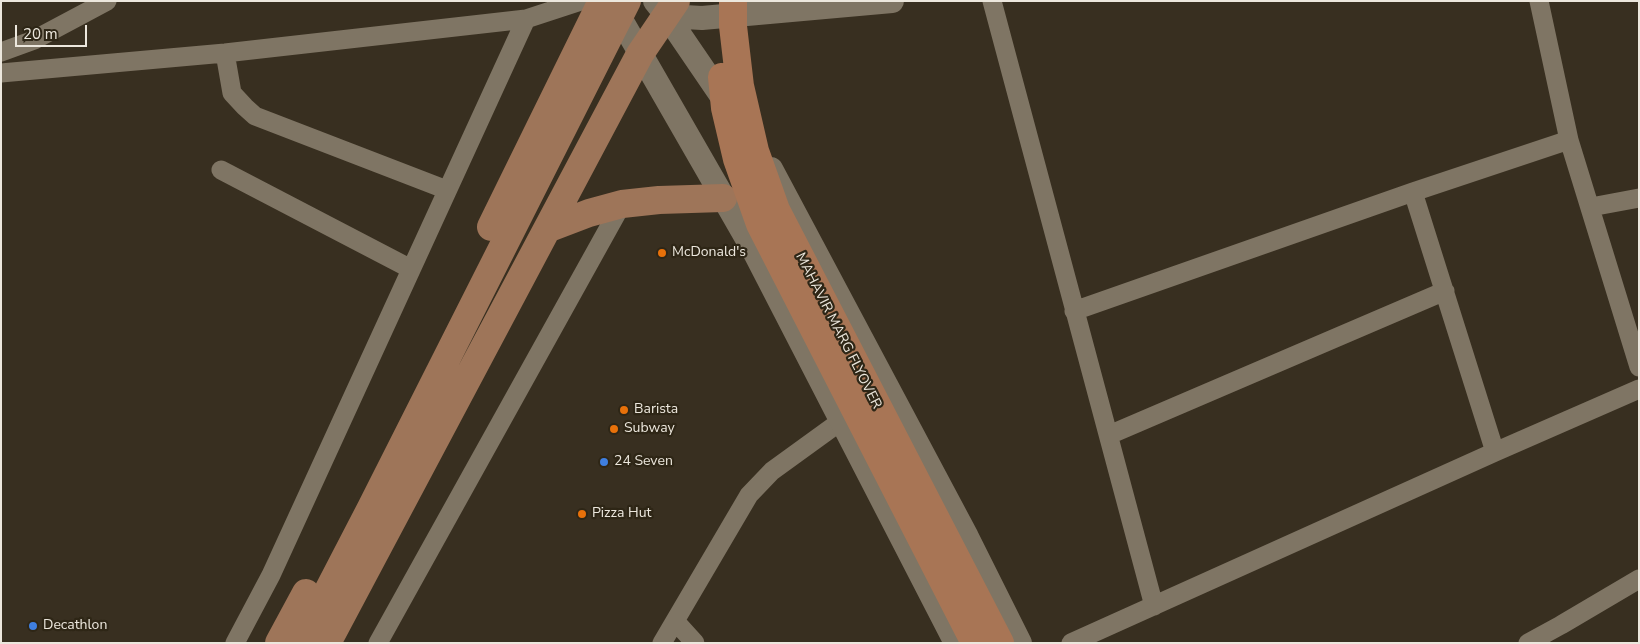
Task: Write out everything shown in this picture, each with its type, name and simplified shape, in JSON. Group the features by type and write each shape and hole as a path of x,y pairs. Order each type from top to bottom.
{"highway":[{"name":"MAHAVIR MARG FLYOVER","path":"715,1 725,108 737,159 760,224 976,643"},
{"name":"MAHAVIR MARG FLYOVER","path":"732,1 740,86 755,152 776,210 1000,643"}],"main road":[{"path":"279,643 372,469 602,1"},
{"path":"301,643 627,1"},
{"path":"327,643 666,6"},
{"path":"547,229 589,213 622,204 659,200 723,198"}],"street":[{"path":"1,52 34,40 107,1"},
{"path":"1,73 225,53 526,19 581,1"},
{"path":"610,1 754,251 956,643"},
{"path":"666,6 702,18 892,1"},
{"path":"992,1 1154,606"},
{"path":"1539,1 1570,140 1639,367"},
{"path":"666,6 772,172 967,537 1020,643"},
{"path":"235,643 271,575 526,19"},
{"path":"225,53 232,93 255,116 447,190"},
{"path":"1074,311 1413,192 1570,140"},
{"path":"220,170 411,269"},
{"path":"1413,192 1495,452"},
{"path":"1591,207 1639,198"},
{"path":"378,643 622,204"},
{"path":"1109,435 1445,291"},
{"path":"1071,643 1639,389"},
{"path":"662,643 749,495 772,471 840,420"},
{"path":"1528,643 1639,579"},
{"path":"675,621 694,643"}],"place":[{"name":"McDonald's","path":"662,253"},
{"name":"Barista","path":"624,410"},
{"name":"Subway","path":"614,429"},
{"name":"24 Seven","path":"604,462"},
{"name":"Pizza Hut","path":"582,514"},
{"name":"Decathlon","path":"33,626"}]}
